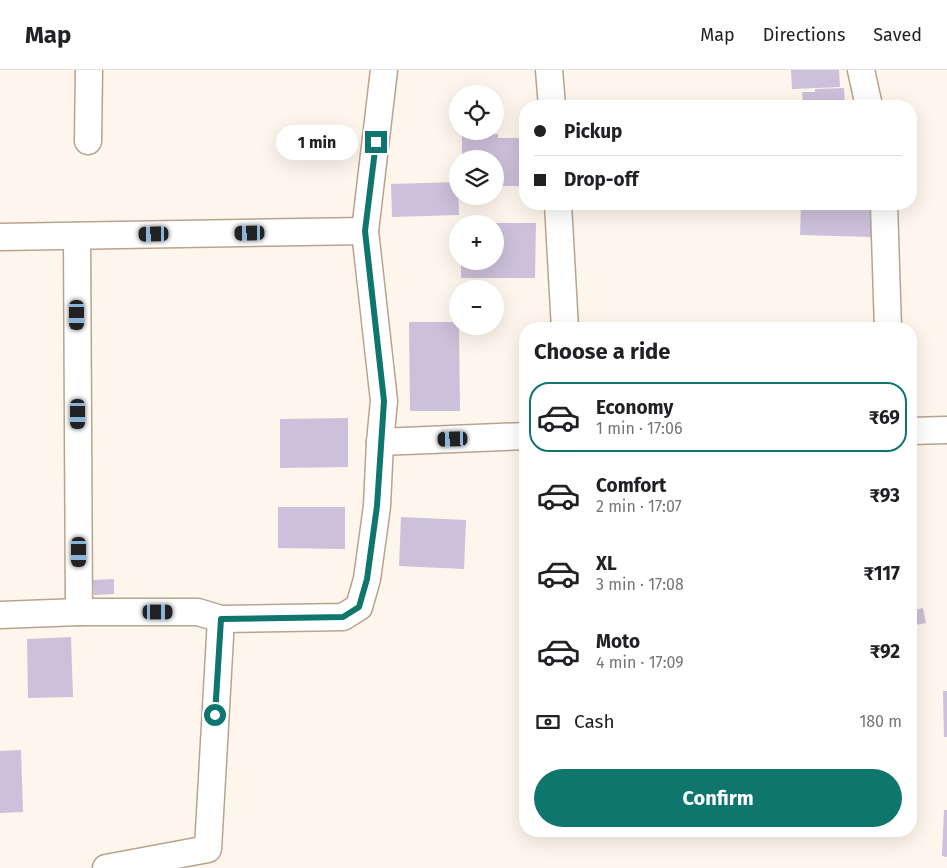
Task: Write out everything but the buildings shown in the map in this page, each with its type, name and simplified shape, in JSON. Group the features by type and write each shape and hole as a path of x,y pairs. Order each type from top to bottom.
{"street":[{"path":"88,140 89,70"},
{"path":"0,615 79,612 198,612 221,619 343,617 359,607 367,579 376,515 384,401 365,231 384,70"},
{"path":"549,70 552,100"},
{"path":"861,70 868,100"},
{"path":"558,210 565,322"},
{"path":"884,210 888,322"},
{"path":"0,237 365,231"},
{"path":"77,236 79,612"},
{"path":"917,431 947,430"},
{"path":"380,442 519,436"},
{"path":"106,868 208,849 221,619"}],"route":[{"path":"215,715 221,619 343,617 359,607 367,579 377,506 384,401 365,231 376,142"}]}
